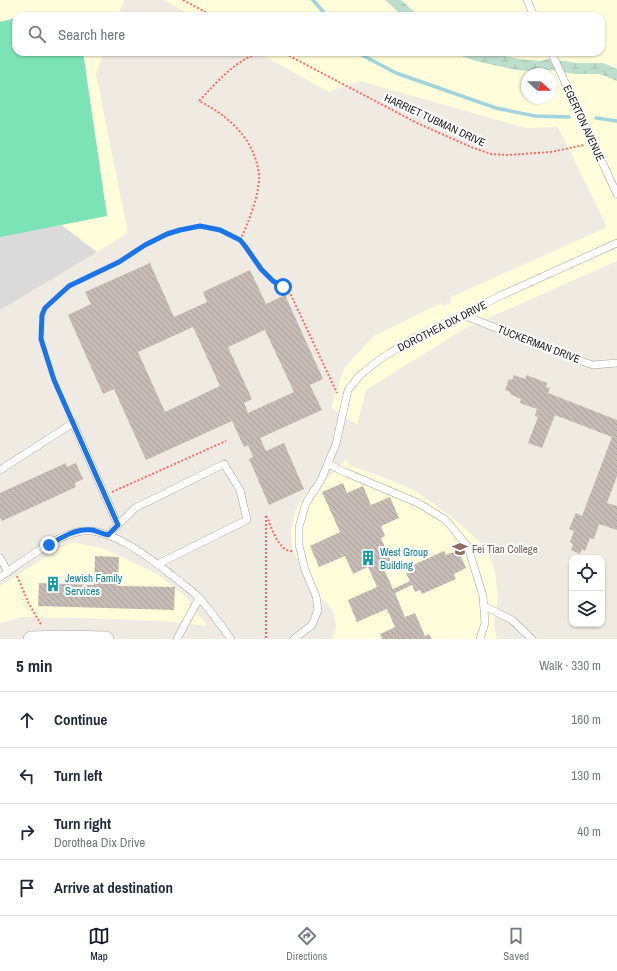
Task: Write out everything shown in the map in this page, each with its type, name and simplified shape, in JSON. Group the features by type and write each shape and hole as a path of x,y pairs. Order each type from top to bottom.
{"street":[{"path":"31,639 106,639"}],"lane":[{"path":"527,0 532,12"},
{"name":"EGERTON AVENUE","path":"553,56 617,194"},
{"name":"DOROTHEA DIX DRIVE","path":"294,639 312,625 318,610 316,596 305,570 299,545 299,527 306,503 321,480 336,444 348,390 359,376 379,360 412,339 502,295 617,243"},
{"name":"TUCKERMAN DRIVE","path":"463,315 593,365 617,363"},
{"path":"0,470 73,423 118,525"},
{"path":"108,535 134,508 224,464 240,490 247,520 158,564"},
{"path":"328,464 418,502 446,520 468,547 483,596 485,623 480,639"},
{"path":"0,577 49,545 71,533 92,530 108,535 138,551 158,564 199,598 231,639"},
{"path":"0,558 8,572"},
{"path":"177,639 199,598"},
{"path":"484,606 512,620 532,639"}],"path":[{"path":"183,0 206,12"},
{"path":"240,240 252,213 258,185 259,176 255,158 247,140 237,128 216,109 199,100 230,68 252,56"},
{"name":"HARRIET TUBMAN DRIVE","path":"290,56 417,123 471,147 491,154 508,155 551,152 593,143"},
{"path":"73,423 54,380 41,339 42,315 45,308 69,286 119,262 145,245 167,234 191,227 208,227 220,230 240,240 265,273 291,295 344,406"},
{"path":"111,493 226,441"},
{"path":"266,638 266,514 281,546 288,551 295,550"},
{"path":"16,575 29,604 45,630"}],"shaded area":[{"path":"0,0 124,0 120,12 12,12 12,56 103,56 96,74 128,233 97,252 0,178"},
{"path":"164,0 617,0 617,261 464,329 366,390 357,425 331,408 344,368 374,336 441,303 443,306 451,303 449,298 607,227 558,127 526,128 360,81 329,92 264,56 605,56 605,12 185,12"},
{"path":"0,178 97,252 0,310"},
{"path":"346,459 352,466 416,491 449,515 485,546 495,571 498,599 494,625 497,639 333,639 336,626 334,613 325,601 313,596 292,548 291,531 295,512 302,498 314,487 325,481"},
{"path":"70,542 103,548 159,575 186,597 207,626 165,621 22,617 0,623 0,586"}],"green space":[{"path":"385,0 401,0 414,12 398,12"},
{"path":"12,19 12,56 84,56 107,216 0,237 0,22"},
{"path":"462,56 505,56 541,61 548,59 577,63 603,63 617,69 617,81 600,74 576,74 557,71 557,68 521,68 521,70 476,61"}],"building":[{"path":"150,263 174,317 207,302 203,292 250,270 266,304 285,295 323,379 310,385 322,410 260,438 266,451 284,443 304,489 269,505 249,459 253,457 248,445 244,447 232,421 146,460 114,389 103,394 68,315 91,304 85,292","holes":["193,327 220,386 165,412 138,352","265,330 294,392 248,413 244,403 252,399 228,347"]},
{"path":"514,375 525,379 527,375 547,383 546,387 550,388 548,393 617,420 617,476 607,503 617,506 617,530 599,524 594,539 590,538 585,551 582,549 580,554 571,550 573,544 570,542 574,531 569,529 576,513 582,516 612,437 555,415 542,448 528,443 538,417 535,416 537,409 520,403 521,399 505,390 509,379 512,380"},
{"path":"66,463 67,467 76,463 83,479 75,483 76,487 2,521 0,517 0,493"},
{"name":"West Group Building","path":"343,483 347,493 363,486 371,505 390,497 399,518 381,526 385,536 381,538 391,561 382,565 393,589 410,581 406,573 415,569 413,565 444,551 446,555 458,550 466,568 454,574 456,579 422,594 420,590 415,592 412,585 395,593 405,617 415,613 425,636 429,634 432,639 382,639 380,634 395,627 387,609 357,622 348,600 377,587 368,567 353,574 345,556 319,567 310,546 340,532 322,492"},
{"name":"Jewish Family Services","path":"95,556 119,557 118,586 175,587 174,610 38,606 39,583 94,585"}],"waterway":[{"path":"313,0 324,12"},
{"path":"364,56 396,73 496,108 535,116 569,117"},
{"path":"596,118 617,121"}],"place":[{"name":"Fei Tian College","path":"460,549"},
{"name":"West Group Building","path":"368,558"},
{"name":"Jewish Family Services","path":"53,584"}],"route":[{"path":"49,545 71,533 81,531 92,530 108,535 118,525 54,380 41,339 42,315 45,308 69,286 119,262 145,245 167,234 200,226 220,230 240,240 261,269 273,281 283,287"}]}
